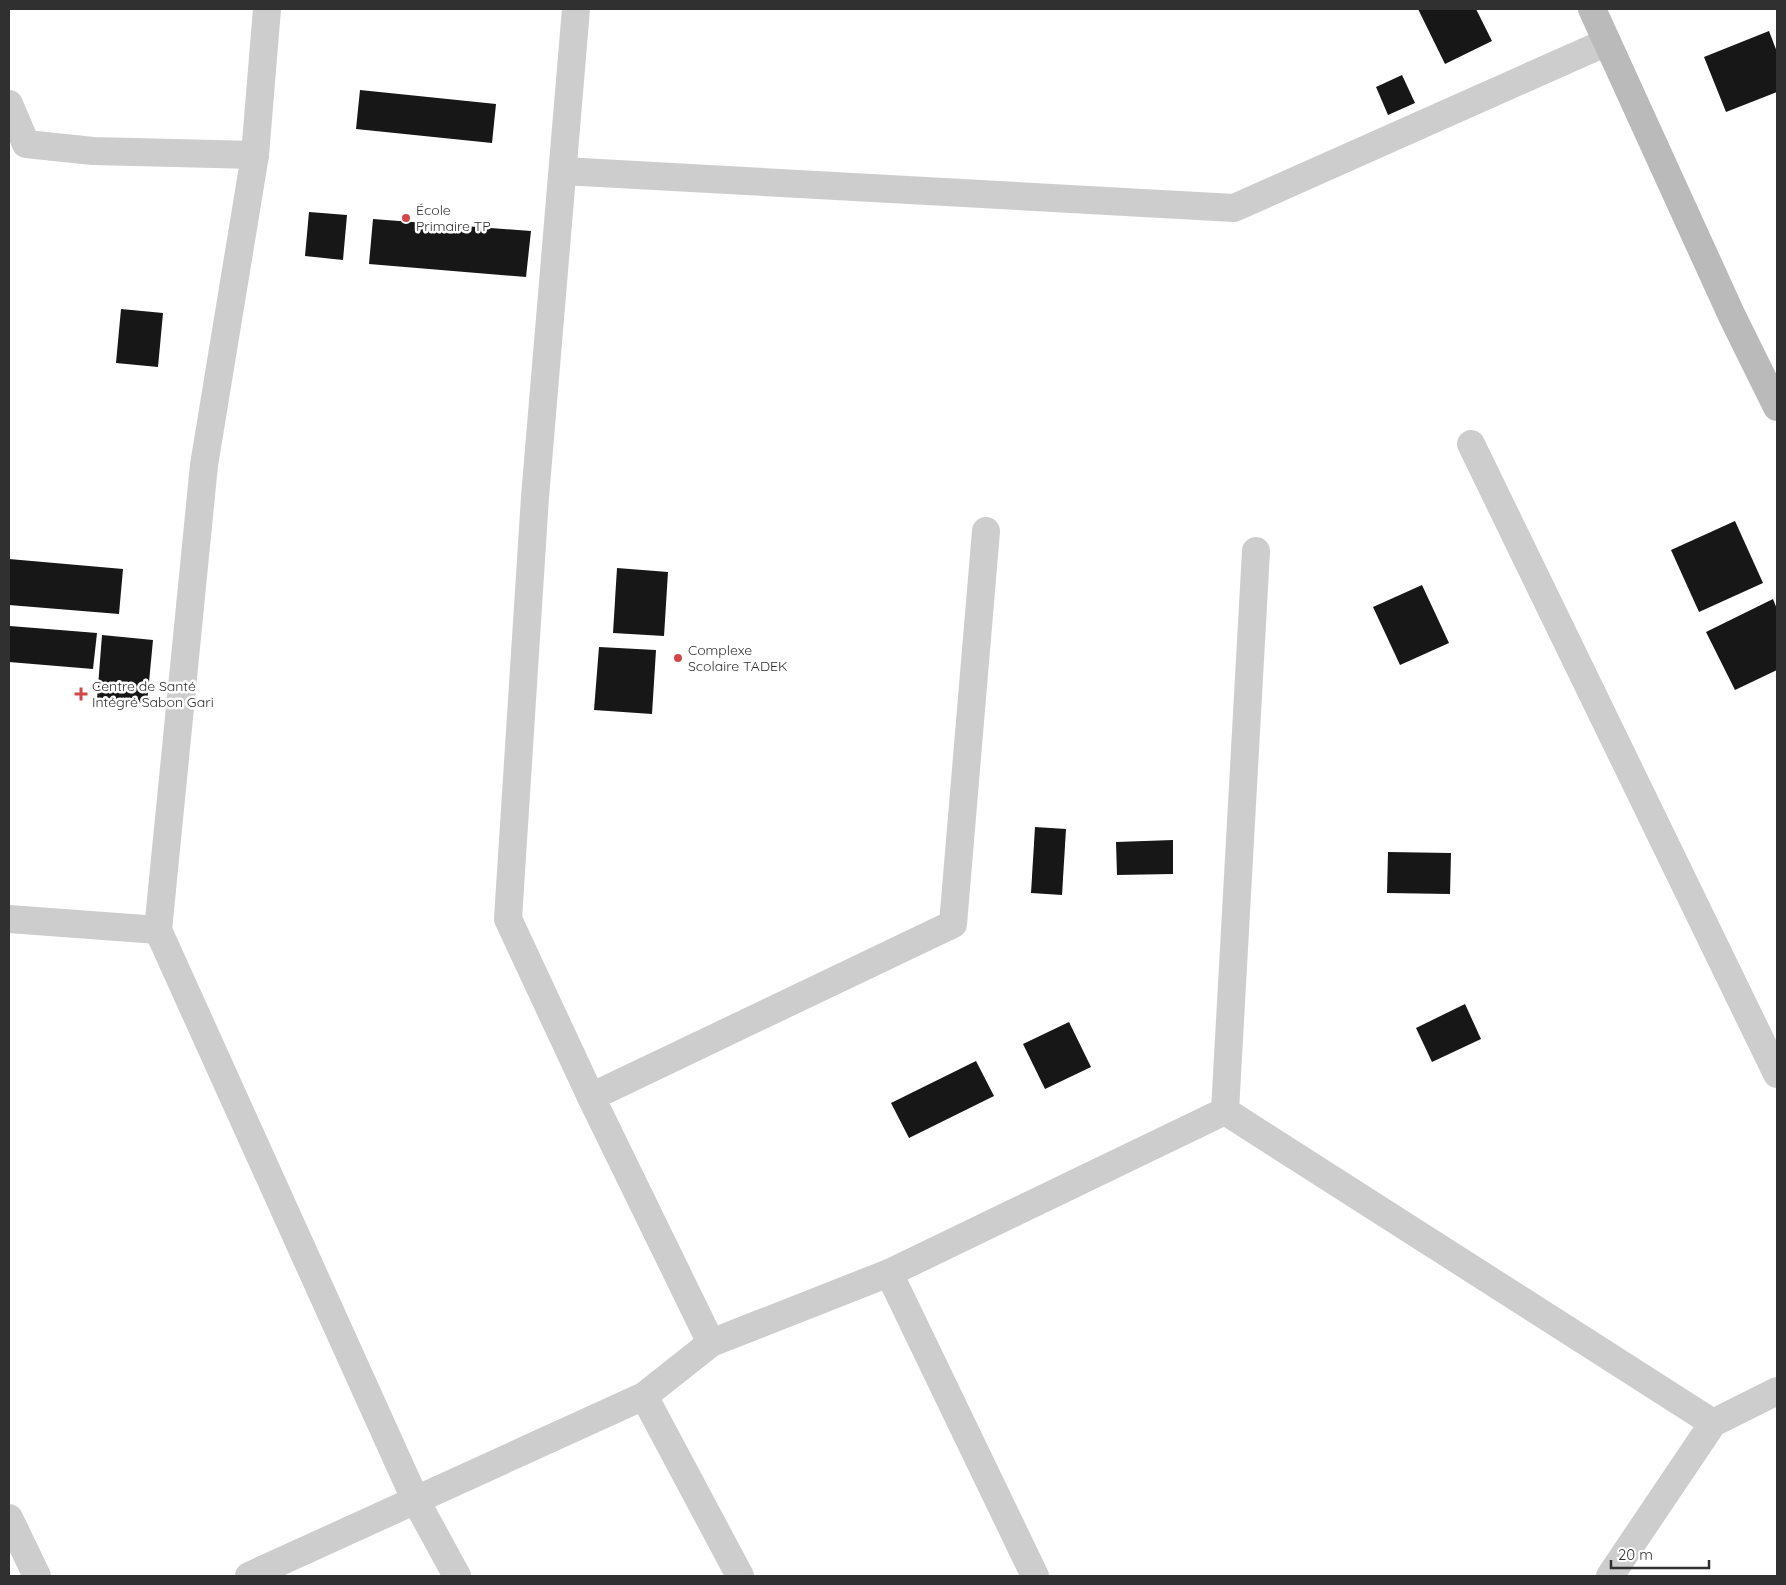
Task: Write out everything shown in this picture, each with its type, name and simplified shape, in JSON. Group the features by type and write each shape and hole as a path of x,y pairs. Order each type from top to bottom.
{"street":[{"path":"267,9 255,155 204,465 158,930 415,1499 458,1576"},
{"path":"576,9 534,497 508,919 591,1097 711,1344"},
{"path":"1592,9 1732,316 1777,407"},
{"path":"563,171 1234,208 1607,42"},
{"path":"9,104 26,144 92,151 255,155"},
{"path":"1472,444 1777,1074"},
{"path":"591,1097 952,924 986,531"},
{"path":"1225,1111 1256,551"},
{"path":"9,919 158,930"},
{"path":"249,1576 644,1396 711,1344 890,1273 1225,1111"},
{"path":"1225,1111 1713,1423"},
{"path":"890,1273 1035,1576"},
{"path":"1610,1576 1713,1423 1777,1391"},
{"path":"644,1396 740,1576"},
{"path":"9,1518 36,1576"}],"building":[{"path":"1418,9 1476,9 1492,41 1445,64"},
{"path":"1769,31 1777,52 1777,92 1726,112 1704,57"},
{"path":"1402,75 1415,103 1388,115 1376,87"},
{"path":"360,90 496,104 492,143 356,129"},
{"path":"309,212 347,215 343,260 305,256"},
{"path":"373,219 531,231 526,277 369,264"},
{"path":"121,309 163,313 158,367 116,363"},
{"path":"1735,521 1763,583 1699,612 1671,550"},
{"path":"9,559 123,569 119,614 9,605"},
{"path":"617,568 668,572 664,636 613,633"},
{"path":"1422,585 1449,643 1400,665 1373,607"},
{"path":"1773,599 1777,609 1777,670 1735,690 1706,632"},
{"path":"10,626 97,633 93,669 9,662"},
{"path":"102,635 153,640 147,703 97,699"},
{"path":"599,647 656,650 652,714 594,710"},
{"path":"1035,827 1066,829 1062,895 1031,893"},
{"path":"1173,840 1173,874 1117,875 1116,842"},
{"path":"1388,852 1451,853 1450,894 1387,893"},
{"path":"1465,1004 1481,1039 1432,1062 1416,1028"},
{"path":"1069,1022 1091,1067 1045,1089 1023,1044"},
{"path":"976,1061 994,1096 909,1138 891,1103"}],"place":[{"name":"École Primaire TP","path":"406,218"},
{"name":"Complexe Scolaire TADEK","path":"678,658"},
{"name":"Centre de Santé Intégré Sabon Gari","path":"81,694"}]}
